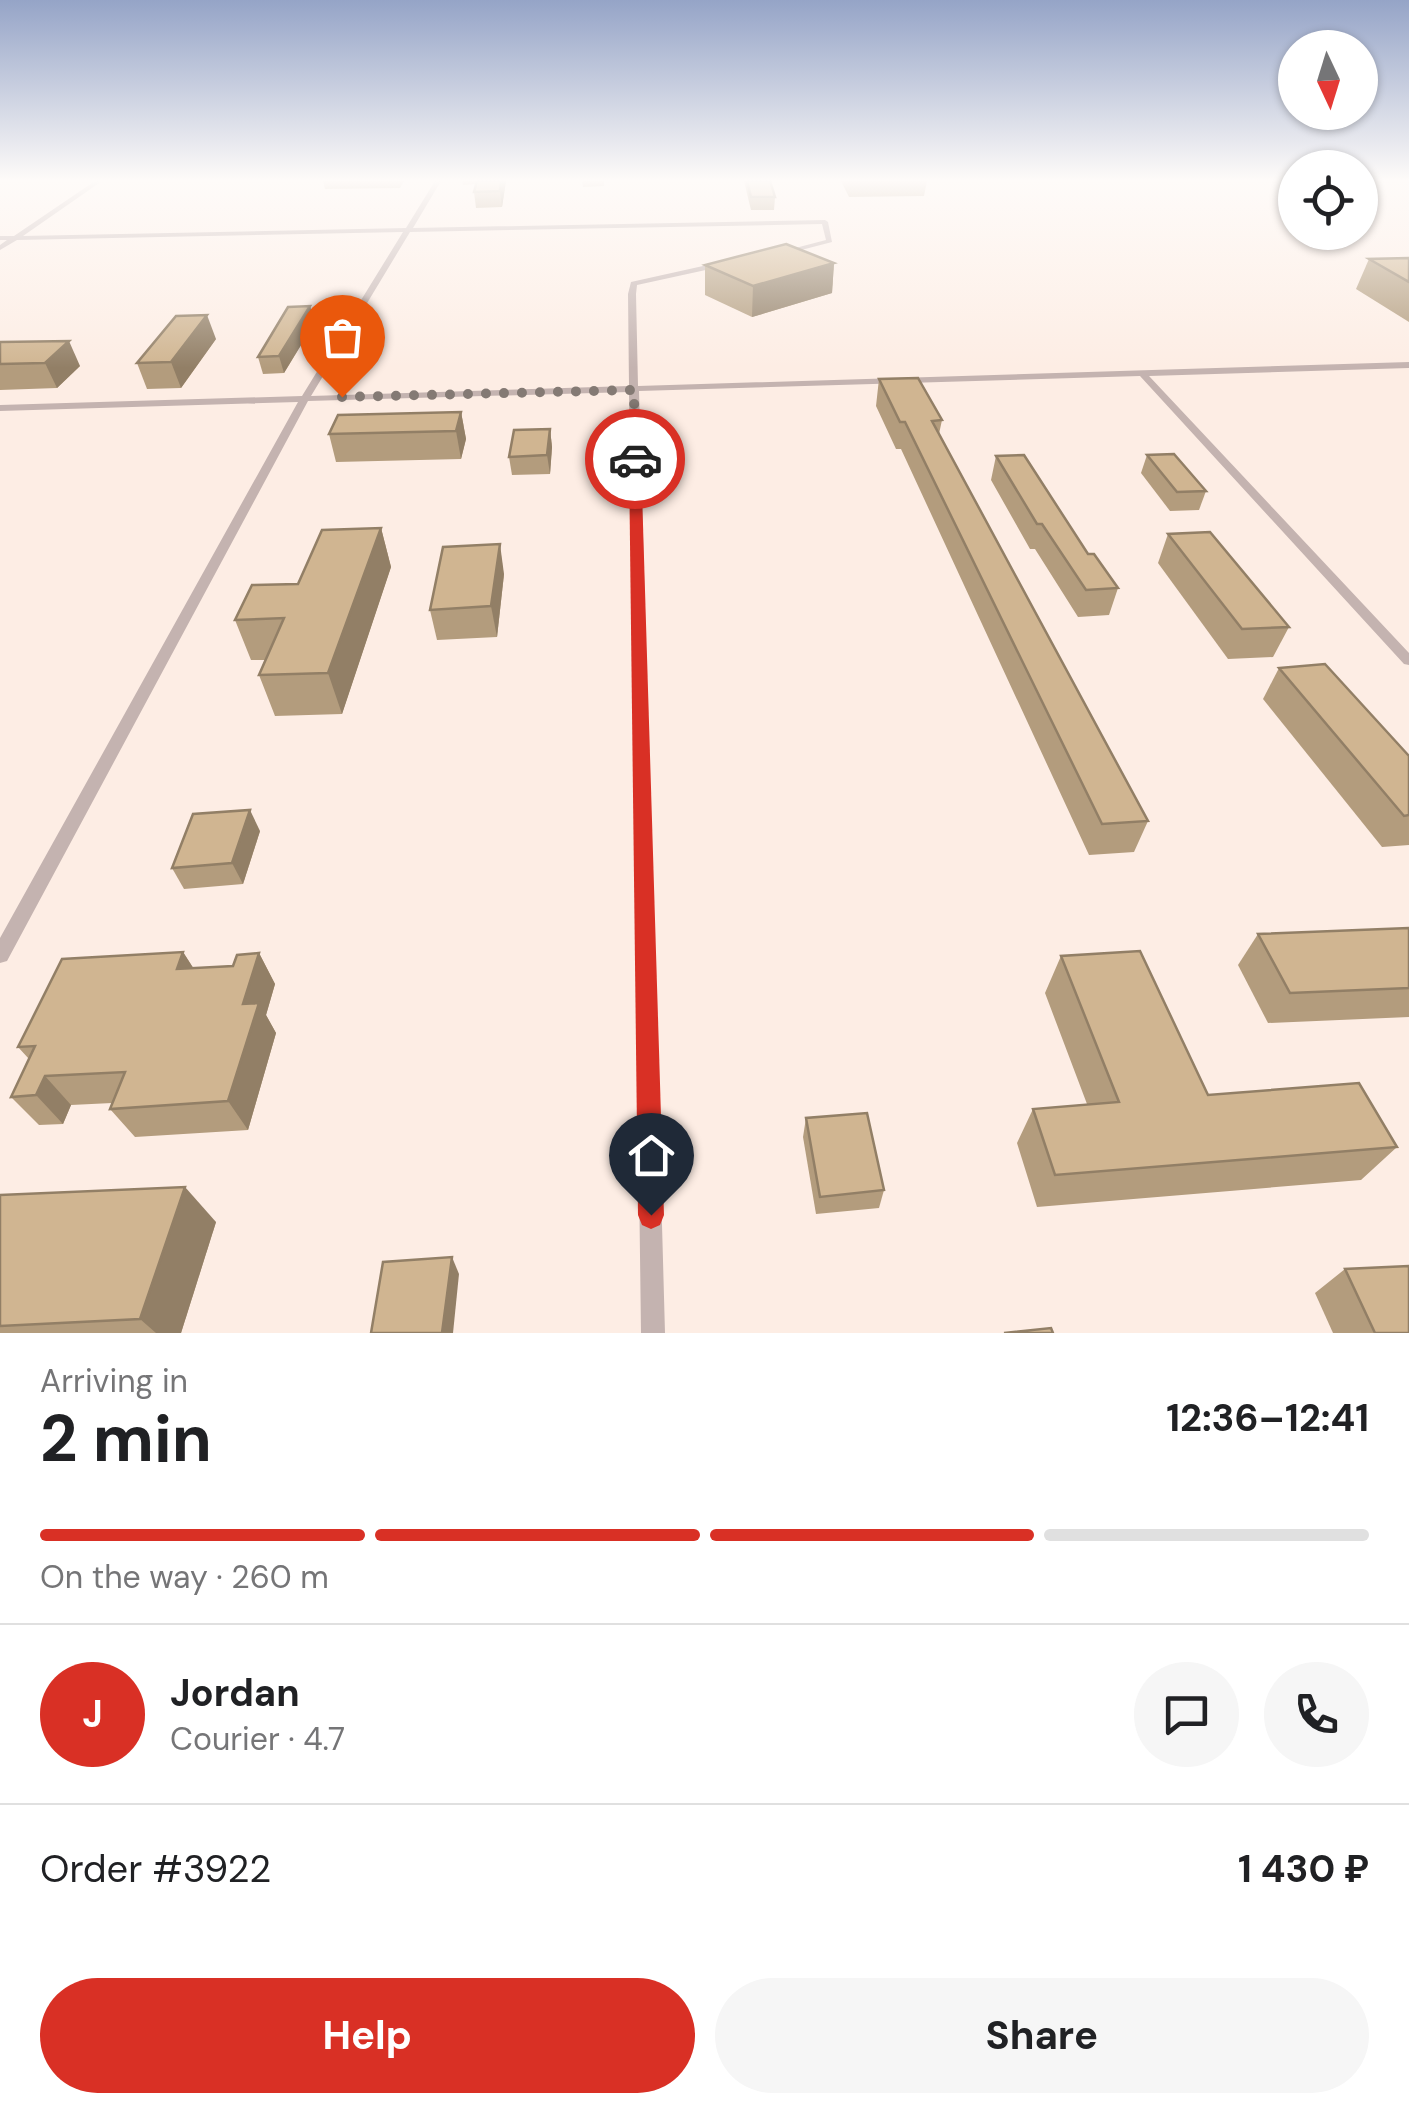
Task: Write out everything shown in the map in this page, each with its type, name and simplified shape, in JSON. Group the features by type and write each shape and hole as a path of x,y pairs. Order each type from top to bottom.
{"lane":[{"path":"0,956 305,398 398,243"},
{"path":"774,254 820,243"},
{"path":"654,1333 634,284 737,261"},
{"path":"0,408 1409,365"},
{"path":"1142,374 1409,661"}],"shaded area":[{"path":"0,243 1278,243 1278,250 1378,250 1378,243 1409,243 1409,1333 0,1333"}],"building":[{"path":"786,244 834,263 753,286 705,265"},
{"path":"1409,258 1409,282 1369,259"},
{"path":"310,306 279,356 258,357 288,307"},
{"path":"207,315 171,362 137,363 176,316"},
{"path":"69,341 45,363 0,364 0,342"},
{"path":"918,378 942,420 932,421 1148,821 1102,824 905,422 900,422 879,379"},
{"path":"461,412 456,431 329,434 338,415"},
{"path":"550,429 547,455 509,457 514,430"},
{"path":"1174,454 1206,491 1177,492 1147,455"},
{"path":"1024,455 1088,554 1094,554 1118,588 1086,590 1042,524 1037,524 996,456"},
{"path":"381,528 328,673 259,675 284,618 235,620 252,585 298,584 322,530"},
{"path":"1210,532 1289,627 1242,629 1168,534"},
{"path":"500,544 491,606 430,610 443,547"},
{"path":"1325,664 1409,756 1409,815 1404,816 1279,668"},
{"path":"250,810 232,863 172,868 193,814"},
{"path":"1409,928 1409,988 1290,993 1258,934"},
{"path":"1140,951 1208,1095 1359,1083 1397,1147 1055,1175 1033,1109 1119,1102 1061,956"},
{"path":"183,952 177,969 233,966 237,955 259,953 243,1004 259,1003 228,1101 110,1109 125,1072 45,1076 36,1095 11,1097 35,1046 18,1047 62,959"},
{"path":"867,1113 884,1190 820,1197 806,1118"},
{"path":"185,1187 140,1319 0,1326 0,1195"},
{"path":"452,1257 442,1333 371,1333 383,1262"},
{"path":"1409,1266 1409,1333 1375,1333 1345,1269"},
{"path":"1051,1328 1053,1333 1004,1333"}],"way so far":[{"path":"342,397 634,390 635,459"}],"route":[{"path":"635,459 651,1215"}]}
